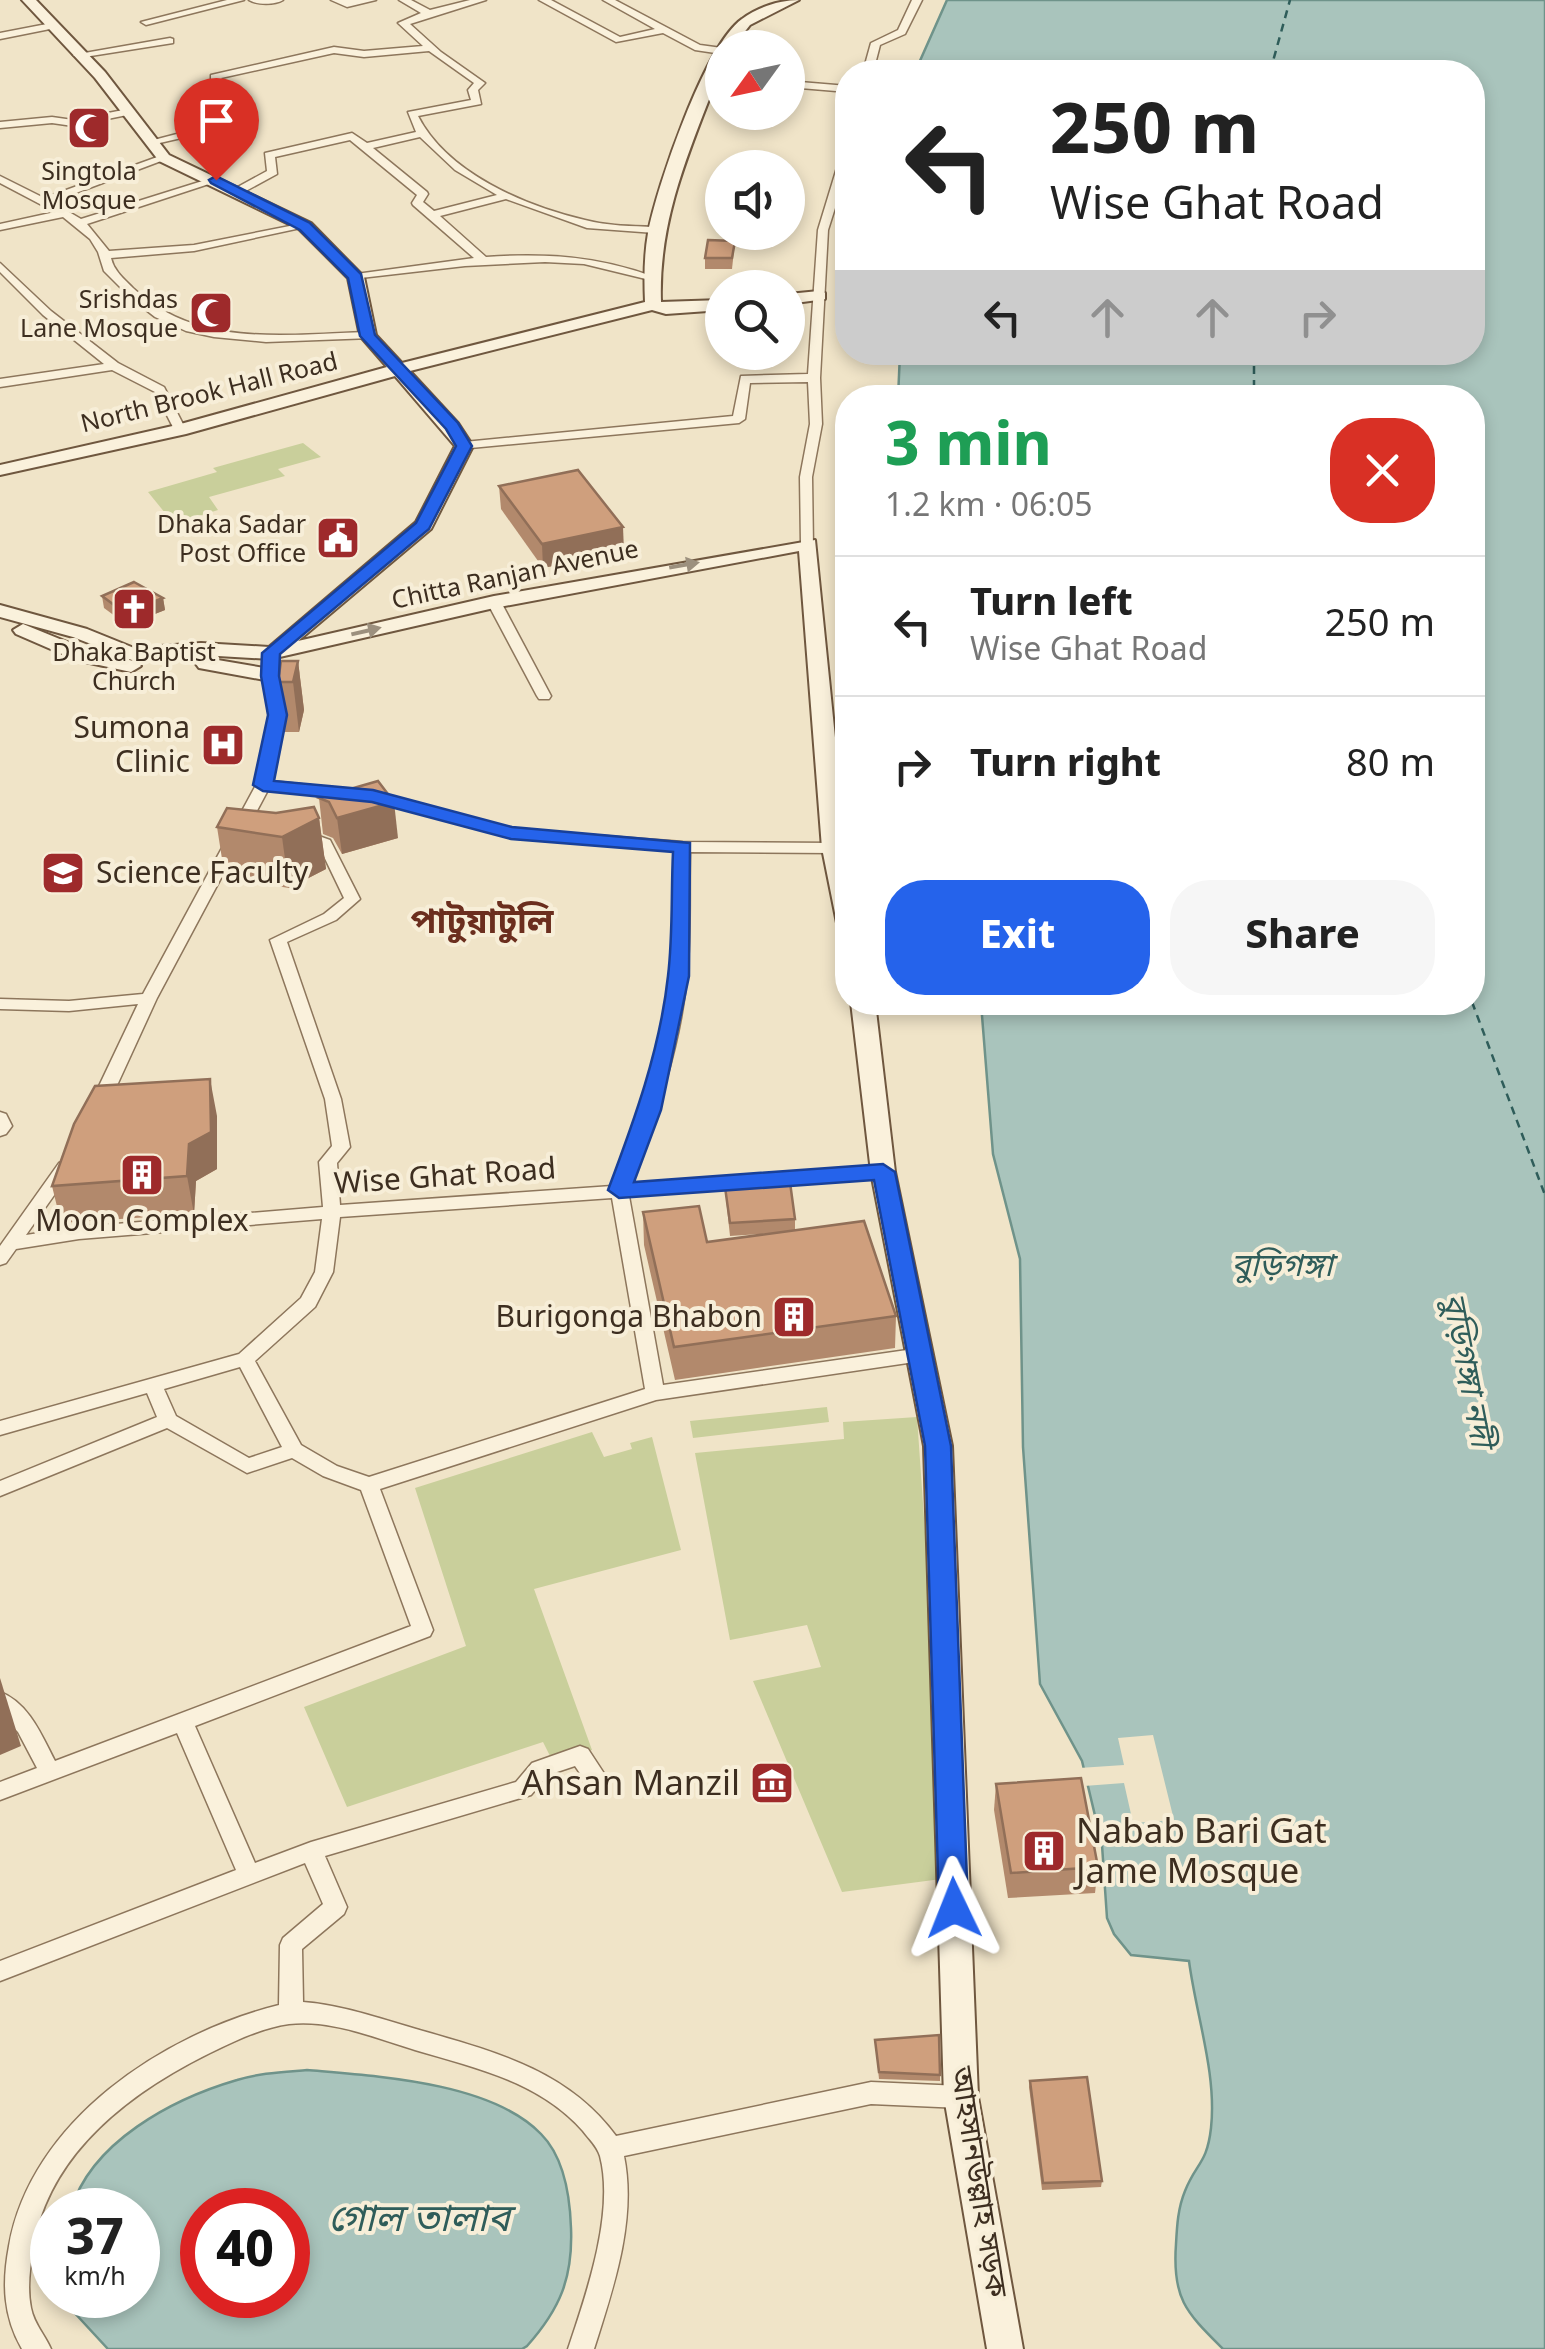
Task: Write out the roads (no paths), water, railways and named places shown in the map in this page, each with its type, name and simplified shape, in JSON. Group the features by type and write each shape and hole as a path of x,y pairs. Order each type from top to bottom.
{"street":[{"path":"29,0 164,158 305,226 356,277 368,336 452,427 464,446"},
{"path":"78,55 170,41 146,21 239,0"},
{"path":"254,0 278,0"},
{"path":"336,0 347,4 371,0"},
{"path":"404,0 429,13"},
{"path":"481,0 401,20 431,48 478,81 473,90 478,100 413,114 420,134 455,164 508,195 578,222 656,230"},
{"path":"544,0 620,40 664,30"},
{"path":"608,0 705,48"},
{"path":"738,30 745,22 792,0"},
{"path":"871,60 876,42 902,32 917,0"},
{"path":"0,36 52,26"},
{"path":"151,142 199,131 247,112 214,77 334,50 364,54 431,48"},
{"path":"805,85 835,88"},
{"path":"653,304 650,279 659,208 683,140 705,102"},
{"path":"0,126 52,120 73,123 128,112"},
{"path":"365,147 420,134"},
{"path":"238,191 273,172 269,154 352,136 423,194 417,203 484,261"},
{"path":"42,202 164,158"},
{"path":"0,180 79,223 107,255 108,269 164,318 188,327 252,336 368,336"},
{"path":"79,223 216,180"},
{"path":"835,189 822,230 814,378 816,424 806,478 808,544 835,858"},
{"path":"432,215 508,195"},
{"path":"0,228 66,213"},
{"path":"107,255 194,248 305,226"},
{"path":"356,277 484,261 579,262 632,270 650,279"},
{"path":"0,266 47,313 114,366 160,390 180,430"},
{"path":"805,297 819,296"},
{"name":"North Brook Hall Road","path":"0,470 180,430 653,304 666,309 705,306"},
{"path":"0,383 114,366"},
{"path":"464,446 738,418 745,379 814,378"},
{"path":"92,1119 148,998 263,785 278,715 270,676 271,653 424,525 464,446"},
{"name":"Chitta Ranjan Avenue","path":"0,611 80,632 132,654 202,649 271,653 494,602 808,544"},
{"path":"494,602 544,696"},
{"path":"0,624 113,665 222,664 270,676"},
{"path":"263,785 373,796 511,833 683,847 833,848"},
{"path":"245,821 264,826"},
{"path":"0,1428 245,1360 308,1302 324,1272 332,1212 328,1162 341,1147 333,1100 278,940 330,916 352,899 325,843 282,830"},
{"path":"655,1392 619,1190 650,1110 679,976 683,847"},
{"path":"0,1004 69,1006 148,998"},
{"name":"আহসানউল্লাহ সড়ক","path":"865,1015 883,1172 938,1446 960,2097 1005,2349"},
{"path":"0,1118 0,1130"},
{"path":"6,1251 77,1150"},
{"name":"Wise Ghat Road","path":"6,1251 79,1232 883,1172"},
{"path":"245,1360 294,1450 330,1471 369,1485 655,1392 921,1355"},
{"path":"152,1385 168,1420 213,1442 243,1466 294,1450"},
{"path":"0,1489 168,1420"},
{"path":"0,1790 424,1630 369,1485"},
{"path":"0,1701 26,1726 50,1773"},
{"path":"183,1723 248,1874"},
{"path":"0,1971 310,1851 523,1789 542,1768 580,1755 596,1778"},
{"path":"291,2013 291,1945 336,1907 310,1851"},
{"path":"38,2349 26,2334 15,2300 19,2246 41,2187 75,2134 112,2097 156,2068 246,2026 291,2013 337,2019 500,2064 581,2108 611,2148 615,2208 601,2290 581,2349"},
{"path":"611,2148 871,2093 960,2097"}],"water":[{"name":"বুড়িগঙ্গা","path":"947,0 1545,0 1545,2349 1223,2349 1199,2325 1179,2292 1175,2263 1177,2223 1185,2191 1209,2140 1209,2066 1189,1961 1131,1955 1114,1934 1107,1918 1102,1845 1082,1761 1040,1684 1023,1447 1020,1259 993,1154 982,1015 1485,1015 1485,385 899,385 899,365 1485,365 1485,60 920,60"},
{"name":"গোল তালাব","path":"335,2072 463,2092 519,2117 541,2134 555,2154 567,2191 570,2262 556,2306 527,2346 108,2349 79,2318 160,2318 160,2188 81,2186 115,2144 161,2112 212,2088 272,2073"}],"place":[{"name":"Singtola Mosque","path":"89,128"},
{"name":"Srishdas Lane Mosque","path":"211,313"},
{"name":"Dhaka Sadar Post Office","path":"338,538"},
{"name":"Dhaka Baptist Church","path":"134,609"},
{"name":"Sumona Clinic","path":"223,745"},
{"name":"Science Faculty","path":"63,873"},
{"name":"Moon Complex","path":"142,1175"},
{"name":"Burigonga Bhabon","path":"794,1317"},
{"name":"Ahsan Manzil","path":"772,1783"},
{"name":"Nabab Bari Gat Jame Mosque","path":"1044,1851"}],"district":[{"name":"পাটুয়াটুলি","path":"482,921"}],"water label":[{"name":"বুড়িগঙ্গা নদী","path":"1468,1370"}]}
